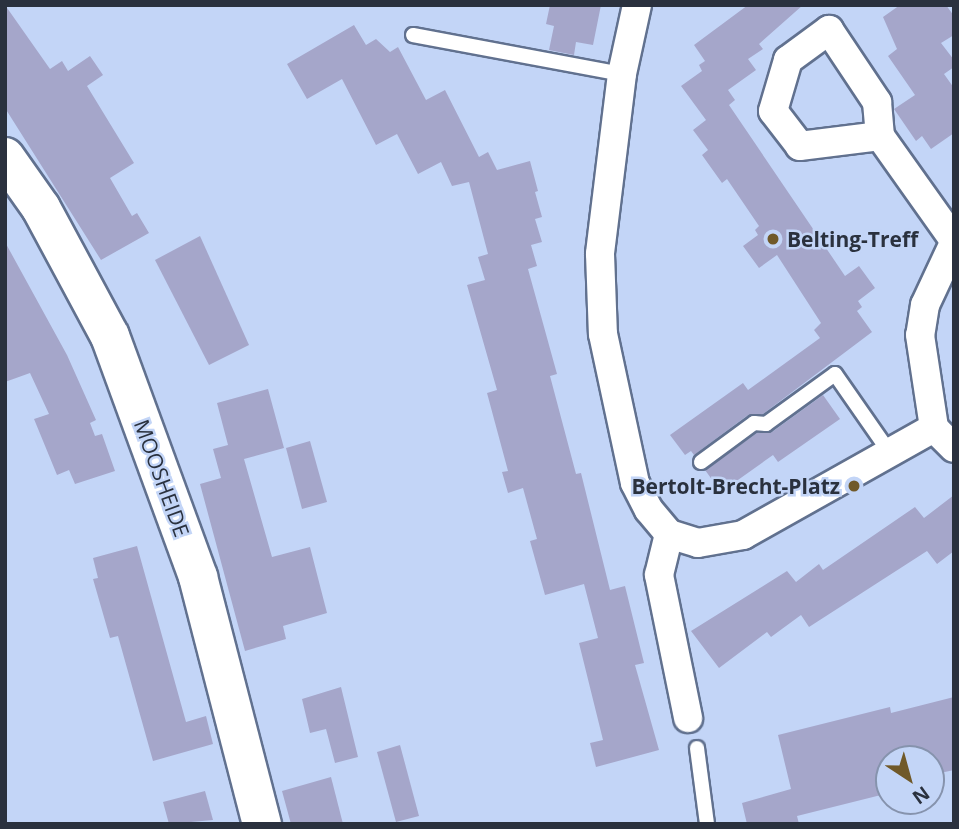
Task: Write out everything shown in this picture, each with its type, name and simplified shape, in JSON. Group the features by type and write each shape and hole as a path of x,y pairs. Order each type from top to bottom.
{"street":[{"path":"637,5 622,74 600,254 603,334 635,482 668,534 698,542 743,536 934,428"},
{"path":"880,136 954,242 925,304 920,335 934,428 954,448"},
{"name":"MOOSHEIDE","path":"5,157 41,208 110,336 198,577 261,824"},
{"path":"668,534 659,575 688,718"}],"lane":[{"path":"413,35 622,74"},
{"path":"701,462 754,423 766,424 835,374 890,453"},
{"path":"697,748 707,824"}],"building":[{"path":"5,5 50,69 62,61 68,71 90,56 103,75 87,86 134,163 110,178 132,216 137,213 149,233 101,260 5,108"},
{"path":"550,5 601,5 593,45 576,42 574,55 549,50 554,26 546,24"},
{"path":"748,5 803,5 759,44 763,49 748,59 756,70 728,90 735,100 729,105 845,276 859,266 875,288 858,301 862,307 857,311 872,332 763,414 748,415 694,455 691,451 685,455 670,435 743,383 748,390 820,338 814,330 821,323 777,255 759,268 743,246 758,235 755,230 759,226 727,179 722,183 702,155 708,150 693,130 706,120 681,86 702,71 699,65 705,61 694,45"},
{"path":"900,5 946,5 954,16 954,35 941,43 954,60 954,67 944,74 954,88 954,133 931,149 922,136 916,141 894,109 915,95 888,56 897,49 883,17"},
{"path":"354,25 366,45 376,39 390,52 398,47 426,100 445,90 479,157 488,152 497,170 530,161 542,217 535,219 542,242 531,245 537,266 528,269 557,374 550,376 576,474 581,473 610,590 625,586 644,663 635,665 659,750 596,767 590,743 603,740 579,643 598,638 584,584 545,595 530,541 537,539 523,488 508,493 502,472 508,471 487,393 497,390 467,285 485,280 478,257 488,254 469,182 452,186 441,162 418,174 397,134 376,145 342,79 307,99 287,64"},
{"path":"200,236 249,345 209,365 155,260"},
{"path":"5,242 67,355 96,420 90,423 95,436 102,434 115,471 75,484 69,470 57,475 34,419 49,414 30,373 5,382"},
{"path":"268,389 284,448 244,459 272,557 310,547 327,613 283,626 286,639 245,651 200,484 221,478 213,449 228,445 217,403"},
{"path":"823,395 840,419 778,462 773,455 721,492 705,470 757,433 772,432"},
{"path":"310,441 327,502 302,509 286,448"},
{"path":"954,495 954,551 937,564 927,551 809,627 801,615 771,637 767,632 719,668 691,631 787,571 796,582 819,564 823,570 915,507 924,518"},
{"path":"137,546 186,722 206,716 213,744 153,761 118,636 110,638 93,579 98,578 93,558"},
{"path":"341,687 358,757 335,763 326,729 310,733 302,699"},
{"path":"954,697 954,770 945,772 945,745 875,745 875,796 797,816 799,824 747,824 742,803 791,789 778,735 890,707 891,713"},
{"path":"400,745 419,816 396,822 377,752"},
{"path":"331,777 343,824 291,824 282,791"},
{"path":"205,791 213,820 169,824 163,802"}],"place":[{"name":"Belting-Treff","path":"773,239"},
{"name":"Bertolt-Brecht-Platz","path":"854,486"}]}
